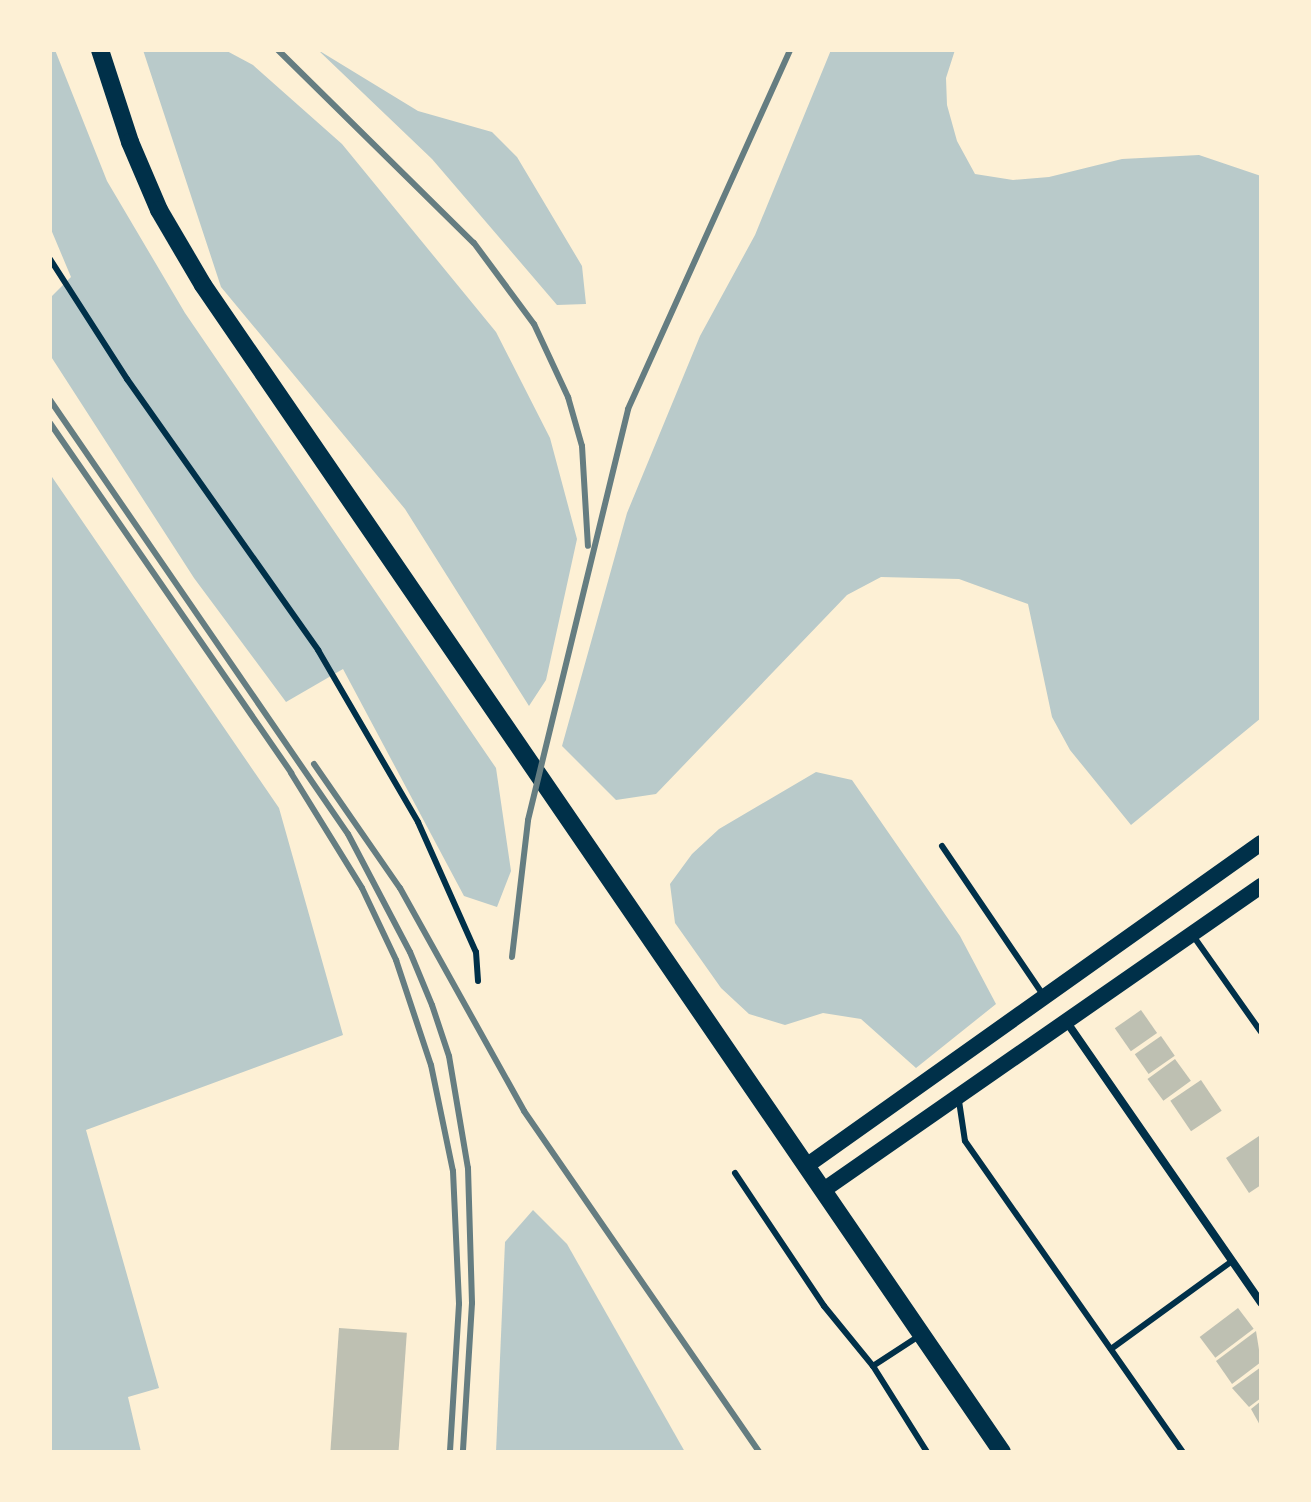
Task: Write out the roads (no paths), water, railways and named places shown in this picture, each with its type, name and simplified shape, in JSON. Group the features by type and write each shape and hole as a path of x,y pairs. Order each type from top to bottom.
{"main road":[{"path":"100,50 130,142 159,210 203,285 809,1164 1002,1452"},
{"path":"809,1164 1046,999 1261,843"},
{"path":"825,1189 1261,886"}],"street":[{"path":"1066,1020 1261,1303"}],"lane":[{"path":"50,259 127,379 318,650 418,822 476,952 478,981"},
{"path":"942,846 1046,999"},
{"path":"1191,933 1261,1032"},
{"path":"958,1095 965,1141 1183,1452"},
{"path":"735,1173 824,1306 873,1366 927,1452"},
{"path":"1111,1349 1232,1261"},
{"path":"873,1366 922,1334"}],"railway":[{"path":"278,50 474,243 534,324 568,397 582,446 588,546"},
{"path":"512,957 528,820 628,409 790,50"},
{"path":"50,400 348,834 410,952 432,1005 449,1056 468,1168 472,1303 463,1452"},
{"path":"50,423 291,773 362,888 396,960 431,1065 453,1171 459,1304 450,1452"},
{"path":"314,764 400,888 524,1111 759,1452"}]}
